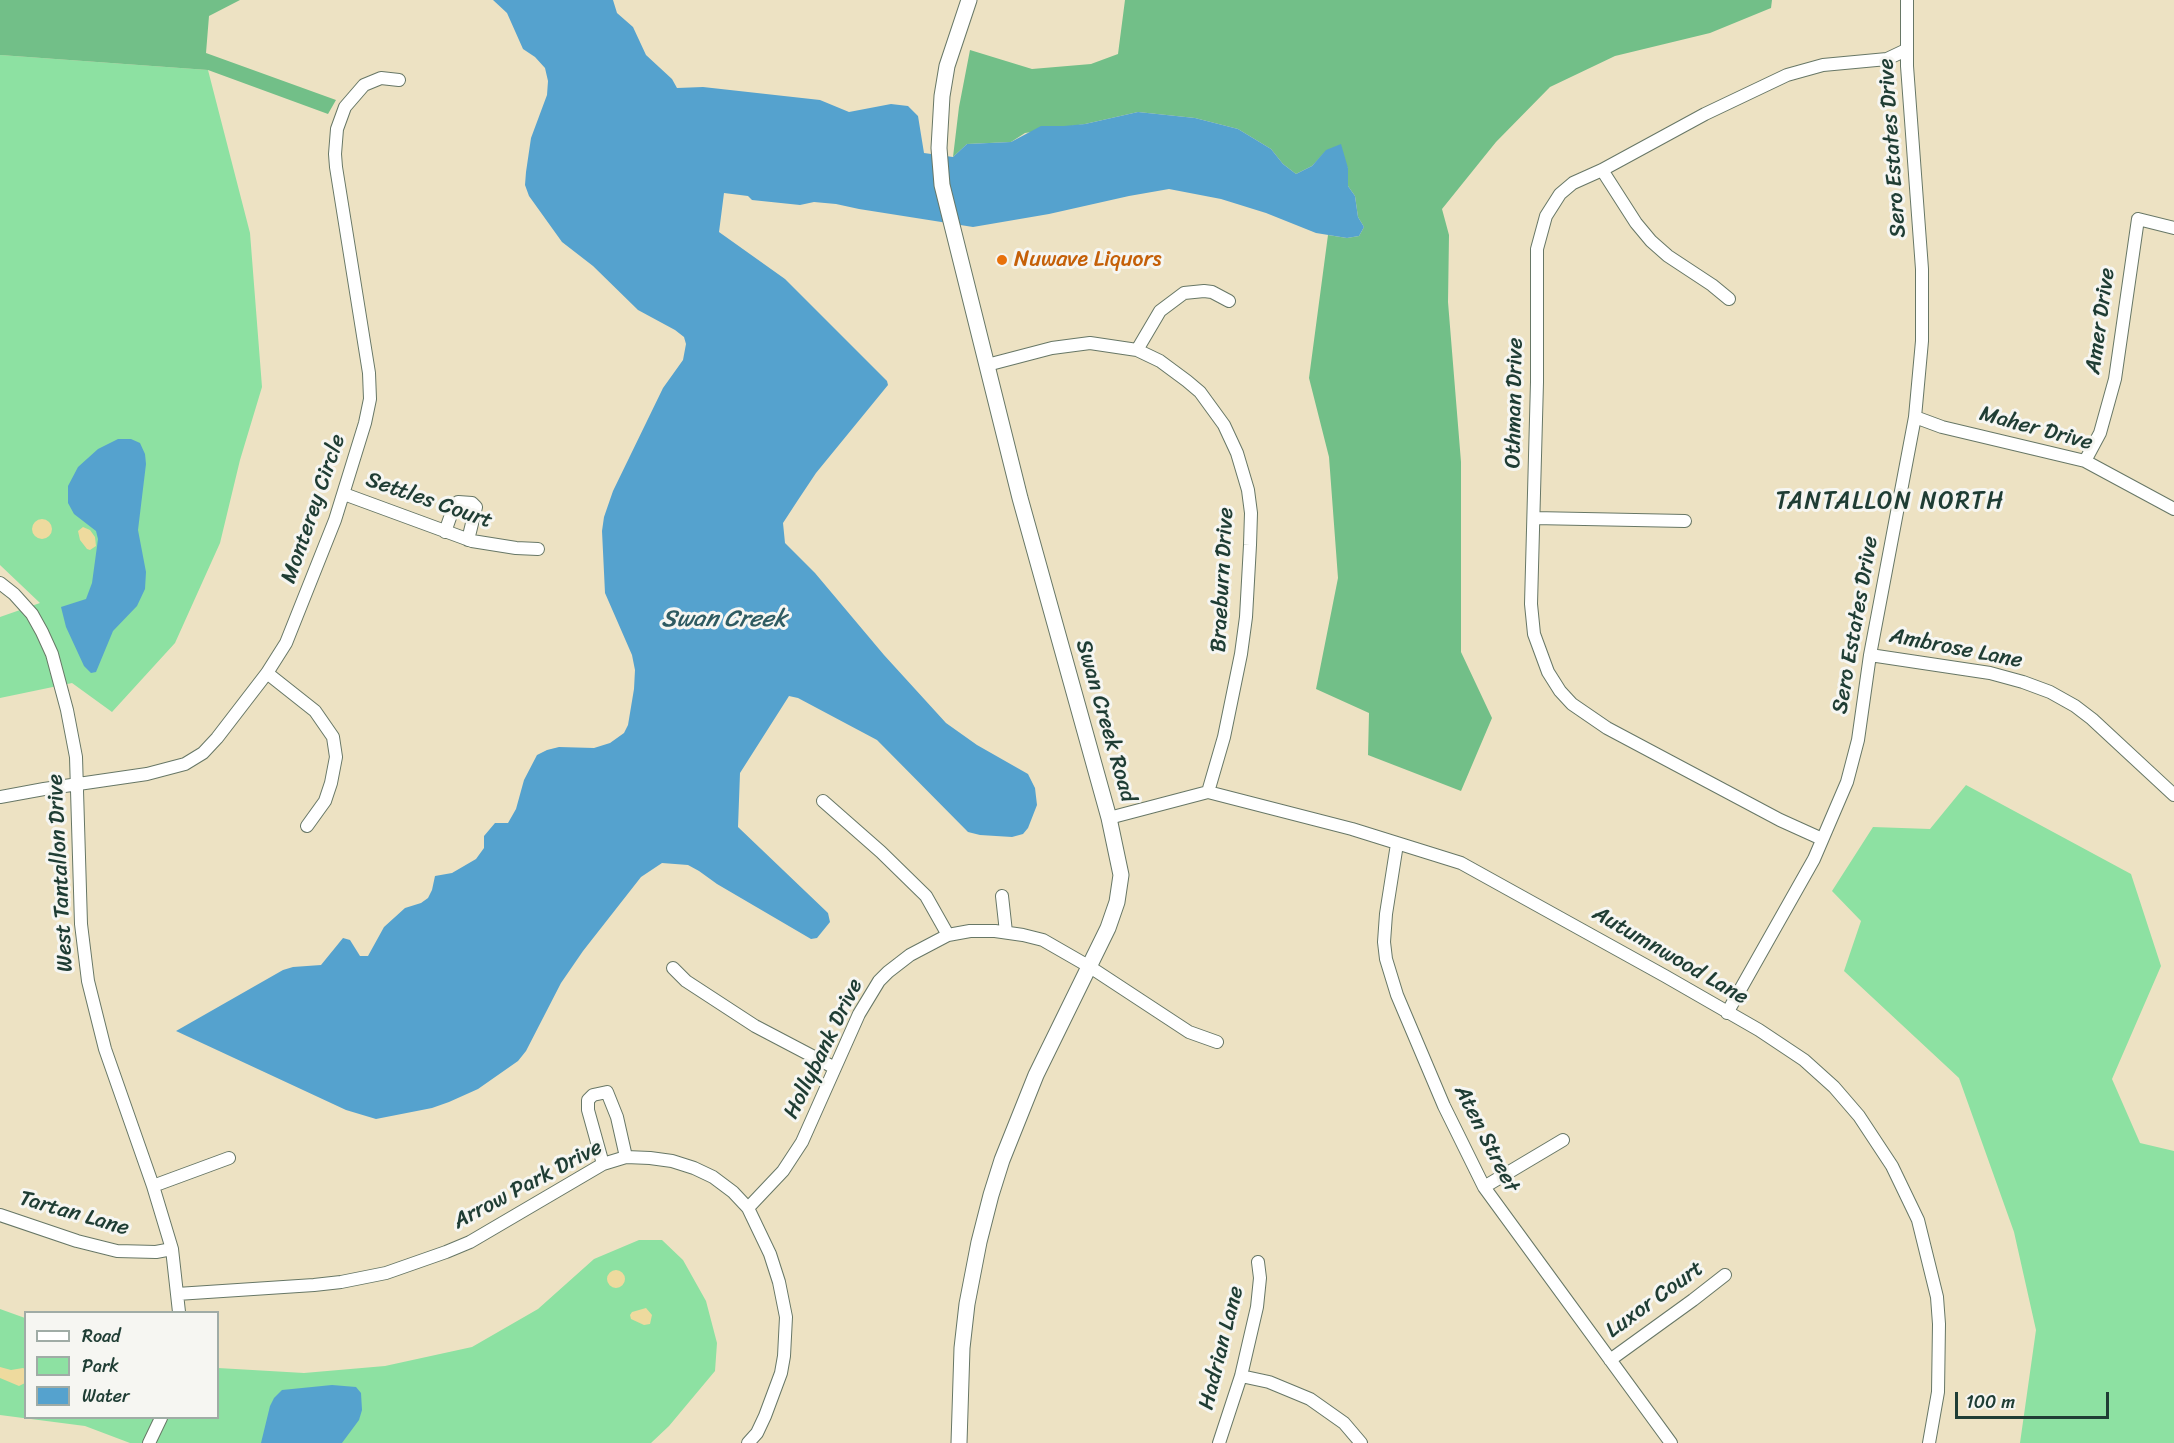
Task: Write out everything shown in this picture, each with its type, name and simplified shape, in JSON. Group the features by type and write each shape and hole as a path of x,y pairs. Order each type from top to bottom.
{"street":[{"name":"Swan Creek Road","path":"959,1443 962,1348 967,1304 991,1195 1002,1160 1036,1075 1108,928 1120,890 1121,875 1109,818 1020,498 942,185 939,148 947,66 969,0"},
{"name":"Sero Estates Drive","path":"1727,1013 1761,948 1807,873 1843,791 1853,760 1914,417 1921,364 1923,308 1906,50 1906,0"},
{"name":"Othman Drive","path":"1822,839 1780,820 1623,737 1582,712 1565,697 1548,672 1534,634 1531,604 1536,271 1540,236 1546,216 1560,194 1573,183 1787,75 1823,65 1887,59 1906,50"},
{"name":"Monterey Circle","path":"0,797 147,774 185,764 211,746 267,674 286,643 344,494 370,399 336,167 336,138 342,113 360,89 381,78 399,80"},
{"path":"1602,170 1636,223 1651,241 1668,256 1729,299"},
{"name":"Amer Drive","path":"2085,461 2100,433 2115,379 2138,219 2174,228"},
{"path":"1137,350 1160,311 1184,293 1212,292 1229,301"},
{"name":"Braeburn Drive","path":"987,365 1052,348 1090,344 1137,350 1160,360 1187,381 1200,392 1217,414 1237,453 1250,499 1248,573 1241,654 1224,737 1208,792"},
{"name":"Maher Drive","path":"1914,417 1942,427 2085,461 2174,509"},
{"name":"Settles Court","path":"344,494 468,540 516,548 538,549"},
{"path":"445,532 454,506 458,502 472,503 476,507 468,540"},
{"path":"1534,518 1685,521"},
{"name":"West Tantallon Drive","path":"0,583 14,594 32,614 52,654 72,731 76,757 81,924 88,981 105,1049 153,1186 172,1249 179,1311"},
{"name":"Ambrose Lane","path":"1870,655 1990,673 2050,692 2076,706 2092,719 2174,795"},
{"path":"267,674 309,705 333,737 336,757 332,783 325,801 307,826"},
{"name":"Autumnwood Lane","path":"1109,818 1208,792 1352,829 1471,868 1665,976 1778,1042 1804,1060 1834,1087 1859,1116 1900,1182 1918,1220 1937,1297 1940,1364 1938,1392 1929,1443"},
{"path":"823,801 881,852 926,896 948,935"},
{"name":"Aten Street","path":"1397,844 1384,942 1389,975 1444,1106 1484,1187 1671,1443"},
{"path":"1002,896 1006,932"},
{"name":"Hollybank Drive","path":"748,1208 769,1188 793,1156 812,1121 865,1004 879,981 910,955 948,935 970,931 1006,932 1043,940 1090,967 1189,1032 1217,1042"},
{"path":"673,968 686,981 755,1026 835,1068"},
{"path":"603,1164 588,1110 588,1100 593,1095 607,1092 626,1157"},
{"path":"1484,1187 1563,1140"},
{"name":"Arrow Park Drive","path":"177,1294 315,1285 386,1273 470,1242 603,1164 626,1157 661,1159 694,1168 722,1183 748,1208 770,1254 779,1282 786,1317 784,1356 777,1389 757,1433 748,1443"},
{"path":"153,1186 229,1158"},
{"name":"Tartan Lane","path":"0,1215 77,1241 117,1251 156,1252 172,1249"},
{"name":"Hadrian Lane","path":"1219,1443 1240,1376 1260,1290 1258,1262"},
{"name":"Luxor Court","path":"1610,1360 1725,1275"},
{"path":"1240,1376 1269,1382 1310,1399 1344,1423 1360,1443"},
{"path":"149,1443 161,1419"}],"green space":[{"path":"0,0 240,0 209,16 206,53 336,100 328,114 208,70 0,55"},
{"path":"1125,0 1772,0 1771,8 1710,33 1615,56 1550,87 1496,142 1442,209 1449,235 1448,302 1461,462 1461,652 1492,718 1461,791 1368,755 1369,713 1316,689 1338,578 1329,457 1309,378 1328,235 1347,238 1359,236 1364,227 1358,217 1355,196 1348,186 1348,168 1327,150 1312,166 1296,174 1283,164 1271,149 1238,129 1195,118 1138,112 1085,124 1025,133 1011,142 967,144 953,157 959,107 970,50 1032,69 1091,64 1118,54"},
{"path":"0,55 208,70 250,233 262,387 240,460 220,543 175,643 112,712 72,683 0,698 0,617 40,603 0,565"},
{"path":"1966,785 2131,874 2161,966 2112,1079 2140,1143 2174,1151 2174,1443 2020,1443 2036,1330 2014,1232 1959,1078 1844,971 1861,921 1832,891 1873,827 1930,829"},
{"path":"639,1240 662,1240 683,1260 706,1301 717,1343 715,1371 669,1426 651,1443 130,1443 85,1426 31,1419 219,1419 219,1368 304,1373 385,1366 472,1347 538,1309 594,1259"},
{"path":"0,1309 24,1318 24,1418 0,1415"}],"sand":[{"path":"42,519 49,522 52,529 49,536 42,539 35,536 32,529 35,522"},
{"path":"83,527 90,530 95,537 96,546 90,550 80,540 78,531"},
{"path":"616,1270 622,1273 625,1279 622,1285 616,1288 610,1285 607,1279 610,1273"},
{"path":"646,1308 652,1315 650,1324 644,1325 631,1319 632,1312"},
{"path":"0,1367 11,1370 24,1368 24,1384 19,1386 0,1378"}],"water":[{"name":"Swan Creek","path":"493,0 613,0 617,13 633,27 646,55 672,79 677,88 703,87 820,100 849,112 891,104 908,106 918,116 924,153 953,157 967,144 1011,142 1041,126 1085,124 1138,112 1195,118 1238,129 1271,149 1283,164 1296,174 1312,166 1326,150 1341,144 1348,168 1348,186 1355,196 1358,217 1364,227 1359,236 1347,238 1316,233 1266,213 1221,199 1169,189 973,227 836,204 814,202 800,205 752,200 748,196 724,193 719,232 785,279 887,381 888,385 816,473 783,523 785,543 815,573 884,655 946,723 977,745 1028,774 1035,788 1037,805 1028,828 1023,834 1012,837 968,832 877,740 798,698 789,696 740,773 738,827 828,913 830,922 817,938 811,939 688,865 662,863 641,877 583,951 561,983 526,1051 518,1061 478,1089 449,1102 432,1108 376,1119 346,1110 176,1031 283,970 321,965 343,938 350,940 360,956 368,956 384,927 405,908 428,898 435,876 452,873 476,859 484,848 484,836 495,823 508,823 516,809 524,780 537,755 559,747 594,748 610,743 624,733 628,725 635,670 632,655 605,593 602,531 604,517 613,491 663,388 683,360 686,344 684,337 675,330 638,310 593,266 562,242 529,196 525,185 531,138 547,95 548,81 545,68 523,49 507,13"},
{"path":"118,439 131,439 140,443 145,454 146,464 138,530 146,572 145,589 137,606 113,631 96,672 91,673 84,666 66,627 61,607 86,599 92,583 98,539 96,531 74,514 68,503 68,486 78,467 98,449"},
{"path":"332,1385 356,1387 361,1393 362,1410 359,1420 342,1443 261,1443 270,1406 282,1390"}],"place":[{"name":"Nuwave Liquors","path":"1002,260"}],"district":[{"name":"TANTALLON NORTH","path":"1890,502"}]}
